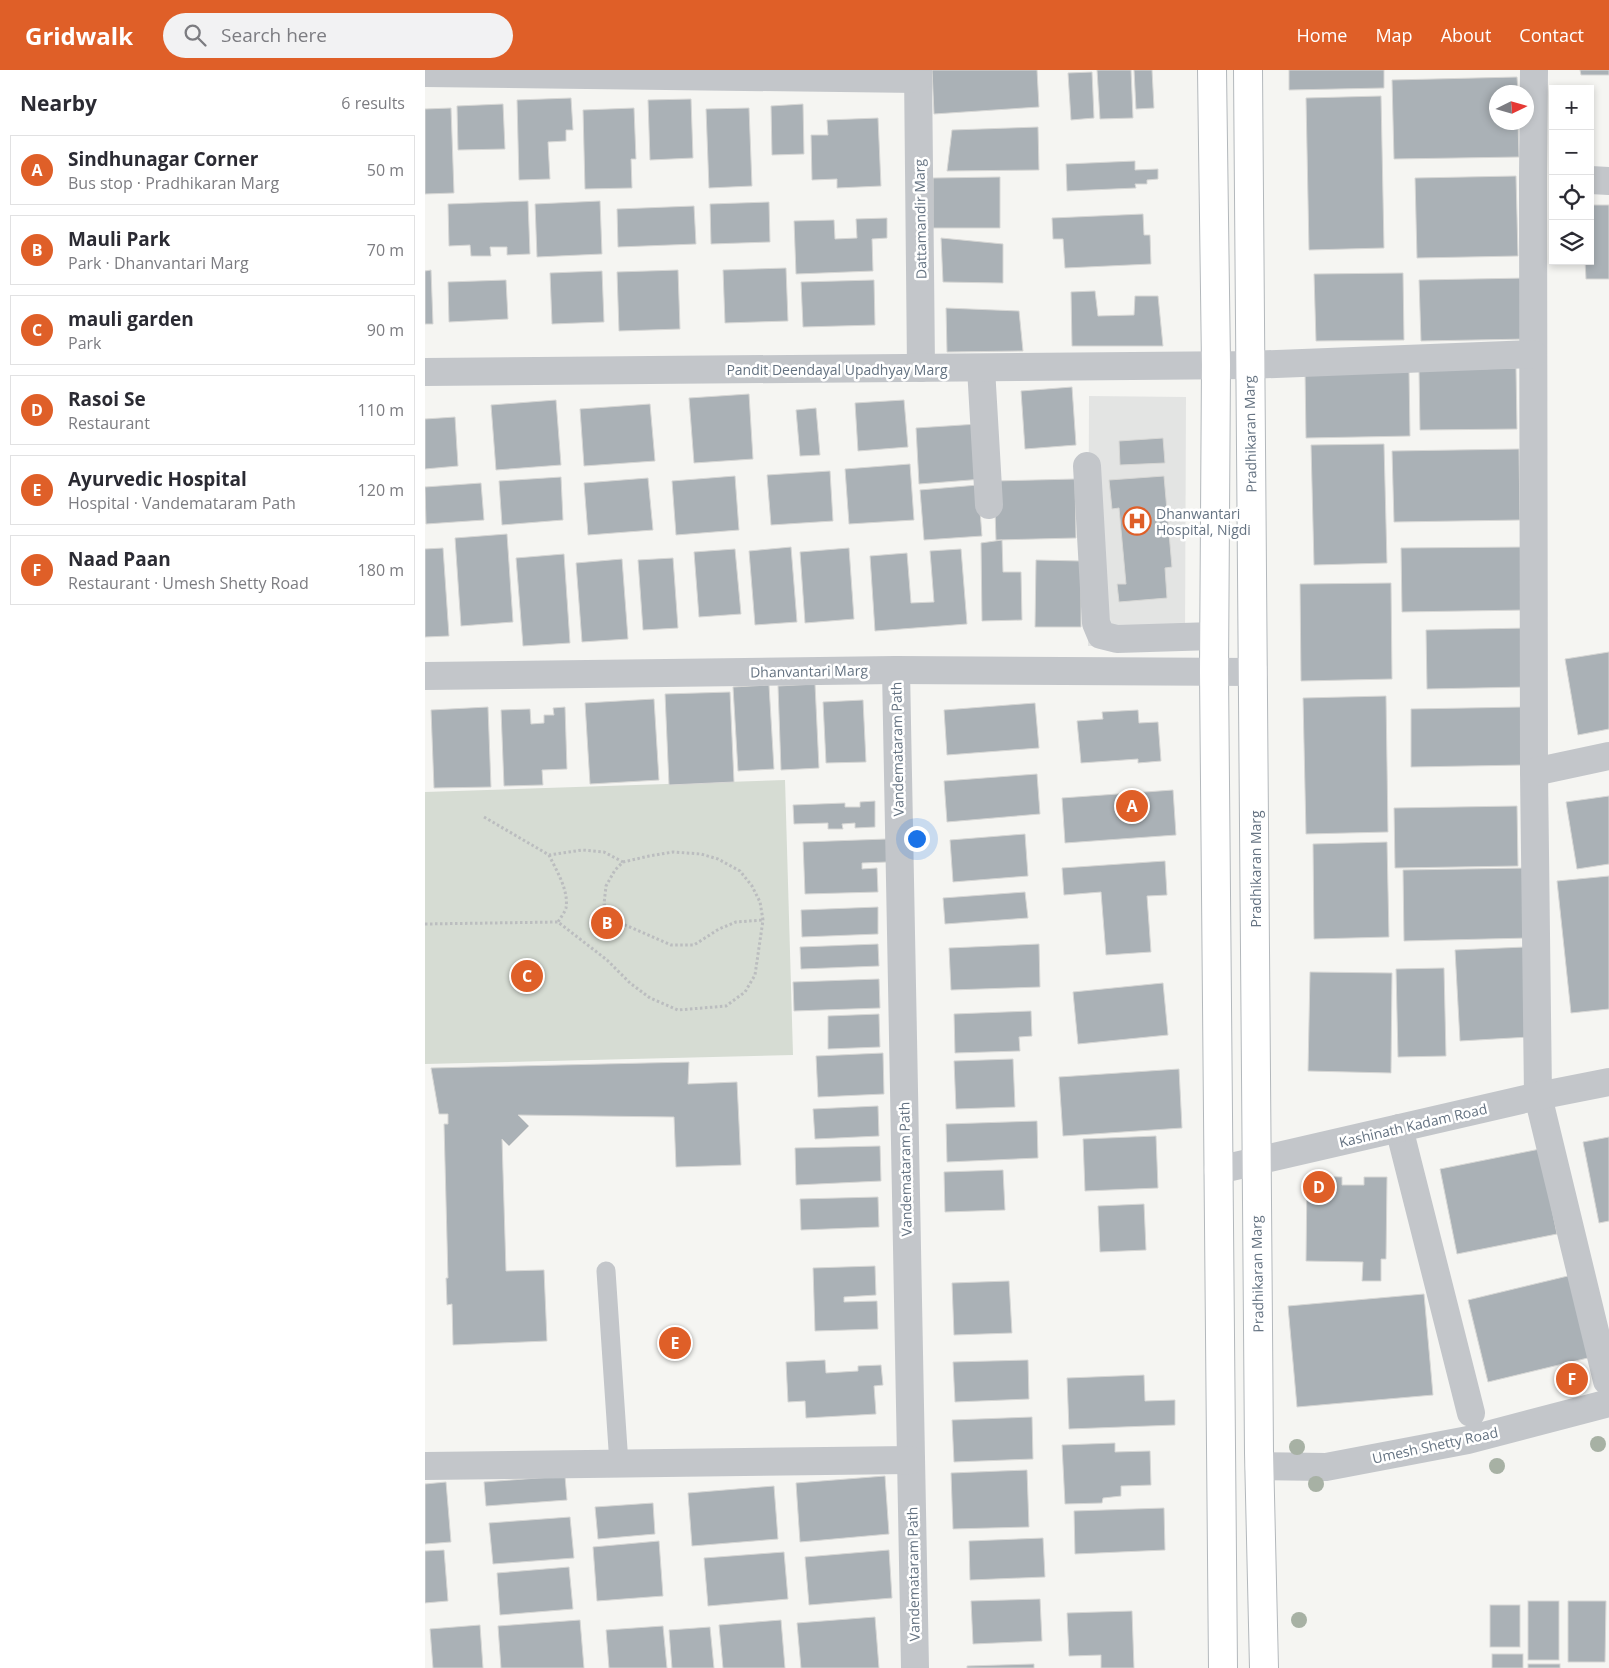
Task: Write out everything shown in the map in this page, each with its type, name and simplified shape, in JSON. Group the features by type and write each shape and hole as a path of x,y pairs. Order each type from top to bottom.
{"street":[{"path":"1213,70 1216,365 1213,672 1223,1668"},
{"name":"Pradhikaran Marg","path":"1248,70 1259,1466 1264,1668"},
{"path":"1534,70 1543,179 1533,354 1534,772 1538,1096 1608,1392"},
{"path":"425,73 918,75"},
{"name":"Dattamandir Marg","path":"918,75 921,368"},
{"path":"1594,180 1609,180"},
{"name":"Pandit Deendayal Upadhyay Marg","path":"425,372 1249,365 1533,354"},
{"path":"981,368 989,505"},
{"path":"1087,466 1096,623 1101,634 1117,639 1214,636"},
{"name":"Dhanvantari Marg","path":"425,676 895,670 1254,672"},
{"name":"Vandemataram Path","path":"895,670 915,1668"},
{"path":"1534,772 1609,756"},
{"name":"Kashinath Kadam Road","path":"1218,1170 1538,1096 1609,1082"},
{"path":"1399,1128 1471,1413"},
{"name":"Umesh Shetty Road","path":"1259,1466 1326,1467 1468,1440 1608,1392"},
{"path":"425,1466 911,1460"}],"lane":[{"path":"606,1271 619,1464"}],"path":[{"path":"484,817 549,855 563,884 566,899 566,909 559,922"},
{"path":"549,855 582,850 603,852 623,862"},
{"path":"425,924 559,922 607,960 630,983 650,998 678,1010 726,1006 745,992 755,975 763,920 759,902 752,886 740,872 718,859 701,854 673,852 623,862 615,870 606,886 604,904 611,916 625,925 671,945 693,945 719,929 736,922 763,920"}],"shaded area":[{"name":"Dhanwantari Hospital, Nigdi","path":"1089,396 1186,397 1185,646 1088,646"},
{"path":"785,780 793,1055 425,1064 425,792"}],"building":[{"path":"932,70 1037,70 1039,107 934,114"},
{"path":"1097,70 1131,70 1133,118 1100,119"},
{"path":"1134,70 1152,70 1154,108 1136,109"},
{"path":"1289,70 1384,70 1384,88 1289,90"},
{"path":"1580,70 1609,70 1609,75 1581,75"},
{"path":"1092,72 1094,118 1071,120 1068,73"},
{"path":"1517,77 1518,85 1489,85 1489,130 1518,130 1519,157 1394,159 1392,80"},
{"path":"1381,96 1384,248 1309,250 1306,98"},
{"path":"571,98 573,130 566,130 566,141 548,142 550,179 519,180 517,100"},
{"path":"691,99 693,158 650,160 648,100"},
{"path":"503,104 505,149 458,150 457,106"},
{"path":"803,104 804,154 772,155 771,106"},
{"path":"451,108 454,193 425,194 425,109"},
{"path":"634,108 636,159 631,159 632,188 585,189 583,110"},
{"path":"749,108 752,186 709,188 706,109"},
{"path":"878,118 881,186 837,188 837,179 812,180 811,135 828,135 827,120"},
{"path":"1038,127 1039,170 947,171 952,130"},
{"path":"1135,161 1135,170 1158,169 1158,179 1147,180 1147,184 1135,184 1136,188 1067,191 1066,164"},
{"path":"1516,176 1518,256 1417,258 1415,178"},
{"path":"1000,177 1000,228 933,228 933,178"},
{"path":"528,201 530,254 507,255 507,247 490,247 491,256 471,256 470,245 449,246 448,204"},
{"path":"600,201 602,254 537,257 535,204"},
{"path":"769,202 770,242 711,244 710,204"},
{"path":"1594,205 1609,205 1609,279 1586,279 1585,265 1594,265"},
{"path":"694,206 696,244 618,247 617,209"},
{"path":"1143,214 1144,235 1150,235 1151,264 1065,268 1063,239 1053,239 1052,218"},
{"path":"887,218 887,238 872,239 873,271 796,274 794,221 834,220 835,239 857,238 856,219"},
{"path":"941,238 1003,244 1003,283 943,282"},
{"path":"786,268 788,321 725,323 723,270"},
{"path":"431,270 433,324 425,324 425,271"},
{"path":"678,270 680,329 619,331 617,272"},
{"path":"602,271 604,322 552,324 550,273"},
{"path":"1403,273 1404,340 1316,341 1314,274"},
{"path":"1526,278 1528,339 1421,341 1419,280"},
{"path":"506,280 508,319 449,322 448,282"},
{"path":"874,280 875,325 803,327 801,282"},
{"path":"1095,291 1098,316 1134,315 1135,296 1158,296 1163,346 1072,346 1071,292"},
{"path":"946,308 1019,311 1023,351 947,352"},
{"path":"1516,368 1517,429 1420,430 1419,370"},
{"path":"1409,369 1410,436 1306,438 1305,371"},
{"path":"1072,387 1076,445 1025,449 1021,391"},
{"path":"749,394 753,459 694,463 689,398"},
{"path":"556,400 561,465 496,470 491,405"},
{"path":"904,400 908,447 858,451 855,403"},
{"path":"650,404 655,461 584,466 580,409"},
{"path":"816,408 820,455 800,456 796,410"},
{"path":"455,417 458,466 425,469 425,419"},
{"path":"978,424 983,479 919,484 916,428"},
{"path":"1163,438 1165,463 1120,465 1119,441"},
{"path":"1384,444 1387,563 1314,565 1311,445"},
{"path":"1519,449 1520,520 1394,522 1392,451"},
{"path":"910,464 914,520 849,524 845,469"},
{"path":"830,471 833,521 771,525 767,475"},
{"path":"735,476 739,530 676,535 672,481"},
{"path":"1164,476 1172,567 1165,568 1167,598 1119,602 1117,584 1126,584 1119,508 1112,509 1109,480"},
{"path":"561,477 563,520 502,525 499,481"},
{"path":"648,478 653,530 588,535 584,483"},
{"path":"1075,479 1076,538 996,540 994,481"},
{"path":"481,483 484,520 426,524 425,487"},
{"path":"978,485 982,536 924,540 920,490"},
{"path":"507,534 513,622 461,626 455,538"},
{"path":"1002,540 1003,572 1021,572 1022,620 982,621 981,543"},
{"path":"791,547 797,622 755,625 749,551"},
{"path":"1525,547 1526,610 1402,612 1401,548"},
{"path":"443,548 449,636 425,637 425,549"},
{"path":"849,548 854,619 805,623 800,552"},
{"path":"735,549 741,614 699,617 694,552"},
{"path":"961,549 967,624 875,631 870,556 907,553 911,603 934,602 930,551"},
{"path":"564,554 570,643 523,646 516,558"},
{"path":"673,558 678,628 643,630 638,560"},
{"path":"622,559 628,639 582,642 576,563"},
{"path":"1036,560 1081,561 1081,627 1035,627"},
{"path":"1391,583 1392,679 1301,681 1300,584"},
{"path":"1527,628 1528,687 1427,689 1426,630"},
{"path":"1609,652 1609,729 1578,735 1565,659"},
{"path":"815,684 819,768 781,770 778,686"},
{"path":"769,685 774,769 738,771 733,687"},
{"path":"730,692 734,782 669,785 665,694"},
{"path":"1386,696 1388,832 1306,834 1303,698"},
{"path":"654,699 659,780 590,784 585,703"},
{"path":"863,700 866,762 826,763 823,702"},
{"path":"1035,703 1039,748 947,755 944,710"},
{"path":"488,707 491,787 434,788 431,710"},
{"path":"565,707 567,769 542,770 543,785 504,786 501,710 530,709 531,724 544,723 544,715 554,715 553,708"},
{"path":"1523,707 1524,765 1411,767 1411,709"},
{"path":"1138,710 1139,723 1158,722 1161,761 1138,763 1138,759 1081,763 1077,721 1103,719 1102,712"},
{"path":"1037,774 1040,814 947,822 944,781"},
{"path":"1173,790 1176,835 1065,843 1062,798"},
{"path":"1609,796 1609,864 1577,869 1566,802"},
{"path":"875,801 875,827 855,828 855,823 842,824 843,829 828,829 828,823 794,824 793,805 845,803 845,807 860,807 860,802"},
{"path":"1517,806 1518,866 1395,868 1394,808"},
{"path":"1025,834 1028,876 953,882 950,840"},
{"path":"887,839 887,862 862,863 862,869 877,868 878,892 805,894 803,842"},
{"path":"1387,842 1389,937 1314,939 1313,844"},
{"path":"1165,861 1167,895 1147,896 1151,952 1106,955 1101,892 1064,895 1062,868"},
{"path":"1528,868 1529,938 1404,941 1403,870"},
{"path":"1609,876 1609,1009 1571,1013 1557,881"},
{"path":"1025,892 1028,918 945,924 943,898"},
{"path":"878,907 878,934 802,937 801,910"},
{"path":"878,944 879,966 801,969 800,947"},
{"path":"1039,944 1040,987 951,990 949,948"},
{"path":"1525,947 1530,1037 1460,1041 1455,950"},
{"path":"1444,968 1446,1056 1398,1057 1396,969"},
{"path":"1310,972 1392,973 1391,1073 1308,1071"},
{"path":"879,979 880,1008 794,1011 793,982"},
{"path":"1163,983 1168,1035 1078,1044 1073,992"},
{"path":"1031,1011 1032,1036 1019,1037 1020,1051 955,1053 954,1014"},
{"path":"879,1014 880,1047 828,1049 828,1016"},
{"path":"883,1053 884,1094 818,1097 816,1056"},
{"path":"1013,1059 1015,1107 956,1109 954,1061"},
{"path":"689,1062 688,1084 737,1082 741,1165 676,1167 674,1117 518,1115 529,1126 509,1146 502,1139 506,1271 544,1270 547,1341 453,1345 452,1304 447,1305 446,1278 448,1278 444,1124 448,1124 448,1114 439,1114 431,1068"},
{"path":"1179,1069 1182,1128 1063,1136 1059,1077"},
{"path":"878,1106 879,1136 815,1139 813,1109"},
{"path":"1037,1121 1038,1158 947,1162 946,1124"},
{"path":"1156,1136 1158,1188 1085,1191 1083,1139"},
{"path":"1609,1137 1609,1221 1599,1223 1583,1142"},
{"path":"880,1146 881,1181 796,1185 795,1148"},
{"path":"1540,1149 1557,1234 1457,1254 1440,1169"},
{"path":"1003,1170 1005,1210 945,1212 944,1172"},
{"path":"1307,1176 1342,1177 1342,1185 1364,1185 1364,1177 1387,1177 1386,1259 1381,1259 1381,1281 1362,1281 1363,1262 1306,1261"},
{"path":"878,1197 879,1227 801,1230 800,1199"},
{"path":"1144,1204 1146,1250 1100,1252 1098,1206"},
{"path":"875,1266 876,1295 844,1297 844,1302 877,1301 878,1329 815,1331 813,1268"},
{"path":"1572,1275 1592,1357 1488,1382 1468,1300"},
{"path":"1009,1281 1012,1333 954,1335 952,1283"},
{"path":"1424,1294 1433,1395 1297,1407 1288,1306"},
{"path":"825,1360 826,1373 858,1371 858,1366 881,1365 883,1385 874,1386 876,1414 806,1418 805,1401 788,1402 786,1362"},
{"path":"1028,1360 1029,1399 955,1402 953,1362"},
{"path":"1144,1375 1145,1401 1175,1400 1175,1425 1069,1429 1067,1378"},
{"path":"1032,1417 1033,1459 954,1462 952,1420"},
{"path":"1115,1443 1115,1452 1150,1451 1151,1485 1121,1486 1121,1496 1103,1498 1102,1503 1065,1504 1062,1445"},
{"path":"1027,1470 1029,1527 953,1529 951,1473"},
{"path":"565,1476 567,1500 486,1506 484,1482"},
{"path":"885,1476 889,1534 800,1542 796,1483"},
{"path":"446,1482 451,1542 425,1544 425,1484"},
{"path":"774,1486 778,1539 692,1546 688,1493"},
{"path":"653,1503 655,1534 598,1539 595,1507"},
{"path":"1164,1508 1165,1550 1075,1554 1074,1511"},
{"path":"570,1517 574,1558 493,1564 489,1523"},
{"path":"1043,1538 1045,1577 970,1580 969,1541"},
{"path":"659,1541 663,1596 597,1601 593,1547"},
{"path":"444,1550 448,1601 425,1603 425,1551"},
{"path":"889,1550 892,1598 809,1605 805,1557"},
{"path":"784,1552 788,1599 708,1606 704,1558"},
{"path":"569,1567 573,1609 500,1615 497,1573"},
{"path":"1040,1599 1042,1641 973,1644 971,1601"},
{"path":"1528,1601 1559,1601 1559,1660 1528,1660"},
{"path":"1568,1601 1606,1601 1605,1662 1568,1662"},
{"path":"1490,1605 1520,1605 1520,1647 1490,1647"},
{"path":"1132,1611 1134,1668 1101,1668 1101,1655 1069,1656 1067,1613"},
{"path":"875,1617 879,1668 801,1668 797,1623"},
{"path":"580,1620 584,1668 501,1668 498,1626"},
{"path":"781,1620 785,1668 723,1668 719,1625"},
{"path":"480,1625 483,1668 433,1668 430,1629"},
{"path":"663,1626 667,1668 609,1668 606,1630"},
{"path":"710,1627 714,1668 672,1668 669,1630"},
{"path":"1492,1654 1523,1654 1523,1668 1492,1668"},
{"path":"1034,1664 1034,1668 967,1668 967,1666"},
{"path":"1528,1664 1560,1664 1560,1668 1528,1668"}],"place":[{"name":"Dhanwantari Hospital, Nigdi","path":"1137,521"},
{"name":"Sindhunagar Corner","path":"1132,806"},
{"name":"Mauli Park","path":"607,923"},
{"name":"mauli garden","path":"527,976"},
{"name":"Rasoi Se","path":"1319,1187"},
{"name":"Ayurvedic Hospital","path":"675,1343"},
{"name":"Naad Paan","path":"1572,1379"}]}
